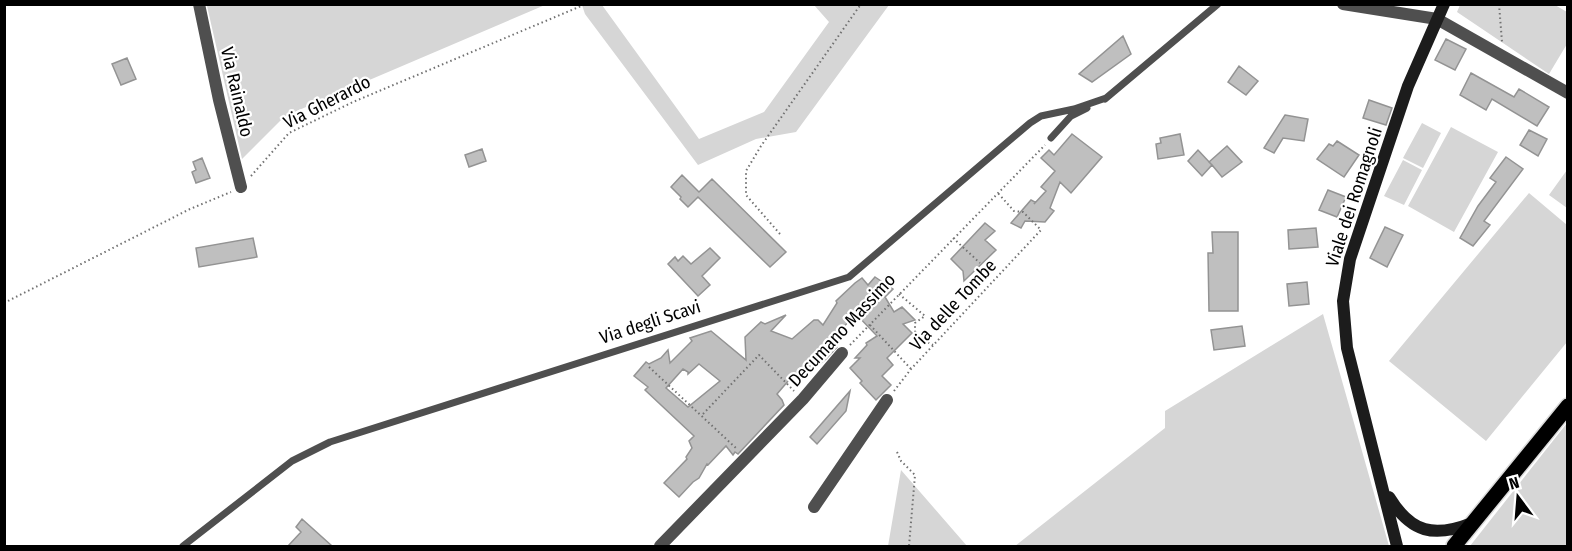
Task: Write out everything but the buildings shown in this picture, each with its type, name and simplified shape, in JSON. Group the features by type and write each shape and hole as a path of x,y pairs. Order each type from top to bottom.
{"main road":[{"name":"Viale dei Romagnoli","path":"1396,546 1347,348 1343,311 1344,291 1350,259 1366,217 1408,86 1443,4"},
{"path":"1454,546 1568,406"},
{"path":"1383,488 1398,511 1418,528 1441,531 1472,523"},
{"path":"1462,546 1472,523"}],"street":[{"name":"Via Rainaldo","path":"199,4 219,100 241,188"},
{"path":"1344,4 1437,19 1568,93"},
{"name":"Decumano Massimo","path":"660,546 803,399 842,353"},
{"path":"814,507 886,400"}],"lane":[{"name":"Via degli Scavi","path":"1051,138 1071,116 1106,98 1218,4"},
{"name":"Via degli Scavi","path":"183,546 292,461 330,442 849,278 1030,123 1041,116 1074,109 1106,98"}],"path":[{"name":"Via Gherardo","path":"4,303 190,209 241,188 289,133 353,102 586,4"},
{"path":"780,234 746,195 746,171 760,146 861,4"},
{"path":"1499,4 1503,57"},
{"name":"Decumano Massimo","path":"842,353 1051,138"},
{"name":"Via delle Tombe","path":"886,400 911,369 1041,230 1023,212 1014,210 997,192"},
{"path":"953,238 980,263"},
{"path":"899,294 926,316 915,323 915,331 921,339 933,346"},
{"path":"870,325 911,369"},
{"path":"702,414 759,355 803,399"},
{"path":"650,367 746,458"},
{"path":"897,452 915,475 909,546"}],"shaded area":[{"path":"545,5 285,116 242,159 207,6"},
{"path":"582,5 602,5 699,139 764,112 829,22 814,5 889,5 796,132 756,139 698,165 585,14"},
{"path":"1460,5 1555,5 1567,12 1567,44 1549,74 1457,12"},
{"path":"1422,123 1441,133 1423,168 1403,158"},
{"path":"1451,127 1498,152 1454,232 1408,206"},
{"path":"1403,160 1422,170 1404,205 1384,196"},
{"path":"1567,170 1567,208 1549,195"},
{"path":"1529,193 1567,225 1567,342 1486,441 1389,361"},
{"path":"1323,314 1389,546 1015,546 1165,428 1165,411"},
{"path":"1567,423 1567,546 1470,546"},
{"path":"901,470 967,546 888,546"}]}
